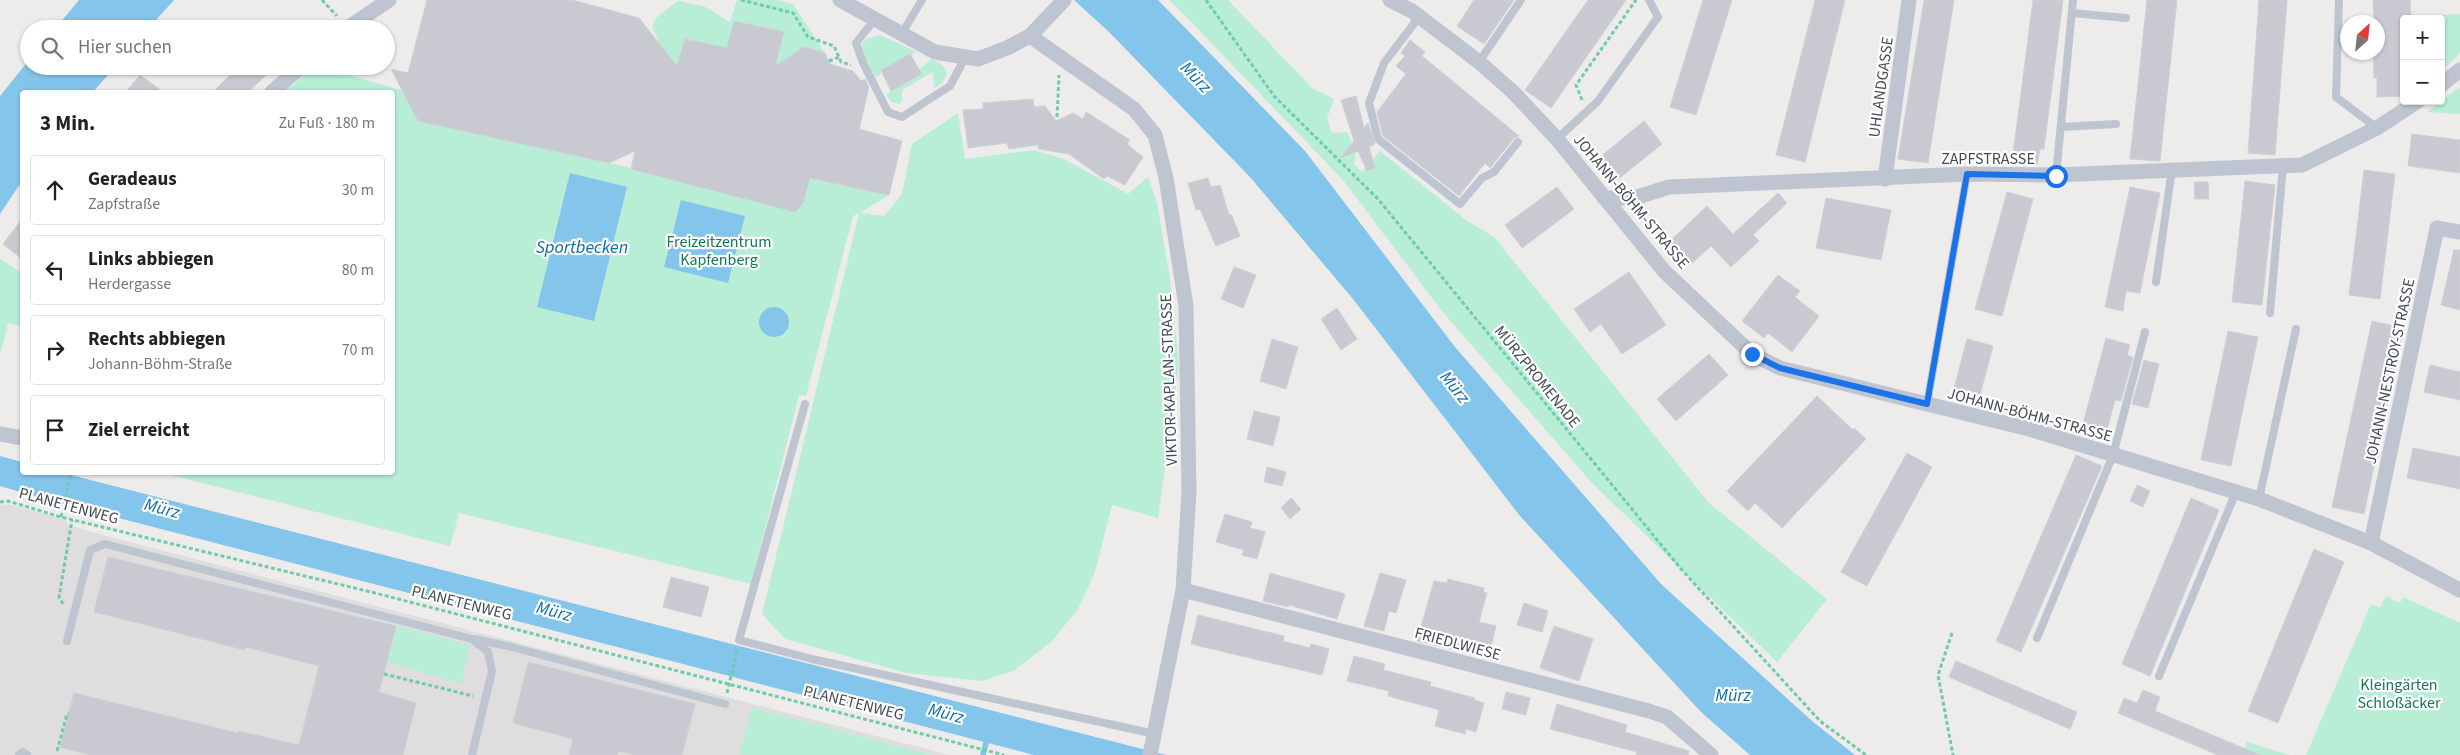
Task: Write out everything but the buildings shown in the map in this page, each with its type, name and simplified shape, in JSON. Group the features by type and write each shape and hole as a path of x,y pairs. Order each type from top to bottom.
{"street":[{"path":"359,20 389,0"},
{"path":"840,0 935,52 978,59 1007,48 1030,36 1064,0"},
{"name":"JOHANN-BÖHM-STRASSE","path":"1390,0 1417,9 1513,92 1557,139 1664,271 1752,354 1780,368 2029,429 2259,499 2371,543 2460,590"},
{"name":"UHLANDGASSE","path":"1885,179 1909,0"},
{"name":"VIKTOR-KAPLAN-STRASSE","path":"1030,36 1134,109 1155,134 1166,178 1186,306 1189,492 1183,590 1150,755"},
{"path":"2445,82 2460,70"},
{"path":"274,90 292,75"},
{"name":"ZAPFSTRASSE","path":"1604,198 1634,198 1669,187 1967,174 2056,176 2172,169 2302,165 2377,128 2412,105"},
{"name":"JOHANN-NESTROY-STRASSE","path":"2371,543 2437,228 2460,232"},
{"path":"0,434 20,438"},
{"name":"FRIEDLWIESE","path":"1183,590 1649,711 1667,717 1711,755"}],"lane":[{"path":"902,33 922,0"},
{"path":"1479,62 1521,0"},
{"path":"1557,139 1598,101 1658,17 1649,0"},
{"path":"2056,176 2073,0"},
{"path":"2339,0 2336,97 2377,128"},
{"path":"1417,9 1384,63 1369,103 1378,139 1460,204 1482,178 1494,172 1518,142"},
{"path":"2072,12 2126,18"},
{"path":"875,18 856,43 863,63 888,112 902,117 950,86 966,56"},
{"path":"2061,127 2116,124"},
{"path":"2270,313 2283,166"},
{"path":"2156,282 2172,169"},
{"path":"1927,404 1967,174"},
{"path":"2259,499 2296,329"},
{"path":"2037,638 2113,455 2145,332"},
{"path":"805,404 739,640 812,659 1155,734"},
{"path":"2159,676 2236,492"},
{"path":"67,641 90,550 106,544 472,639 512,647 725,704"},
{"path":"472,639 488,652 492,671 472,755"},
{"path":"19,755 23,752 27,755"}],"path":[{"path":"322,0 340,20"},
{"path":"741,0 793,13 808,37 834,46 841,62 856,67"},
{"name":"MÜRZPROMENADE","path":"1206,0 1274,96 1378,199 1681,570 1820,721 1866,755"},
{"path":"1586,112 1576,85 1636,0"},
{"path":"829,61 839,57"},
{"path":"61,517 70,475"},
{"name":"PLANETENWEG","path":"0,502 8,501 72,520 371,592 1004,755"},
{"path":"72,520 59,596 63,604 74,610"},
{"path":"1952,633 1938,675 1952,755"},
{"path":"730,684 739,640"},
{"path":"384,674 486,699"},
{"path":"57,751 67,714 69,714"}],"shaded area":[{"path":"9,504 66,520 67,525 103,535 950,755 0,755 0,505"}],"green space":[{"name":"Freizeitzentrum Kapfenberg","path":"679,0 705,7 730,22 737,0 777,0 793,4 825,53 829,64 853,71 868,91 860,129 902,141 889,195 860,213 884,216 902,194 912,144 958,113 965,159 1033,150 1064,159 1128,194 1148,177 1157,203 1170,278 1179,366 1158,518 1112,505 1095,572 1078,609 1052,641 1015,670 982,681 907,673 785,639 762,614 859,213 853,216 806,396 799,395 751,584 459,513 450,546 171,475 395,475 395,90 287,90 305,75 348,75 402,90 417,120 631,168 661,47 652,26 656,18"},
{"path":"1170,0 1228,0 1312,88 1334,99 1327,118 1332,133 1347,132 1356,152 1354,164 1362,172 1380,151 1466,220 1494,237 1709,503 1827,599 1777,662 1592,483 1441,310 1343,180"},
{"path":"2460,14 2460,53 2445,67 2445,15"},
{"path":"880,35 917,52 880,71 881,74 875,77 862,54 862,43 866,39"},
{"path":"932,59 942,65 947,72 941,83 934,88 933,72 902,90 900,104 891,102 886,94 922,74 919,69"},
{"path":"2460,87 2460,114 2427,112 2436,105 2445,105 2445,98"},
{"path":"0,259 20,272 20,326 8,323 0,355"},
{"name":"Kleingärten Schloßäcker","path":"2386,596 2400,603 2403,597 2460,623 2460,755 2306,755 2371,604 2380,608"},
{"path":"396,626 470,645 462,684 387,662"},
{"path":"752,708 932,755 739,755"},
{"path":"2247,742 2289,755 2241,755"}],"water":[{"path":"79,0 174,0 156,20 62,20"},
{"name":"Mürz","path":"1074,0 1158,0 1305,151 1455,347 1661,584 1812,721 1855,755 1750,755 1701,712 1520,516 1353,299 1250,177 1109,32"},
{"path":"20,71 20,75 108,75 95,90 20,90 20,184 0,214 0,96"},
{"name":"Sportbecken","path":"570,173 627,187 594,321 537,307"},
{"path":"681,200 745,216 728,283 664,267"},
{"path":"774,307 780,308 788,316 788,328 780,336 774,337 768,336 760,328 759,322 760,316 768,308"},
{"name":"Mürz","path":"0,456 20,461 20,475 71,475 1166,755 1034,755 0,486"}],"waterway":[{"path":"983,755 988,735"}],"route":[{"path":"1752,354 1780,368 1927,404 1967,174 2056,176"}]}
